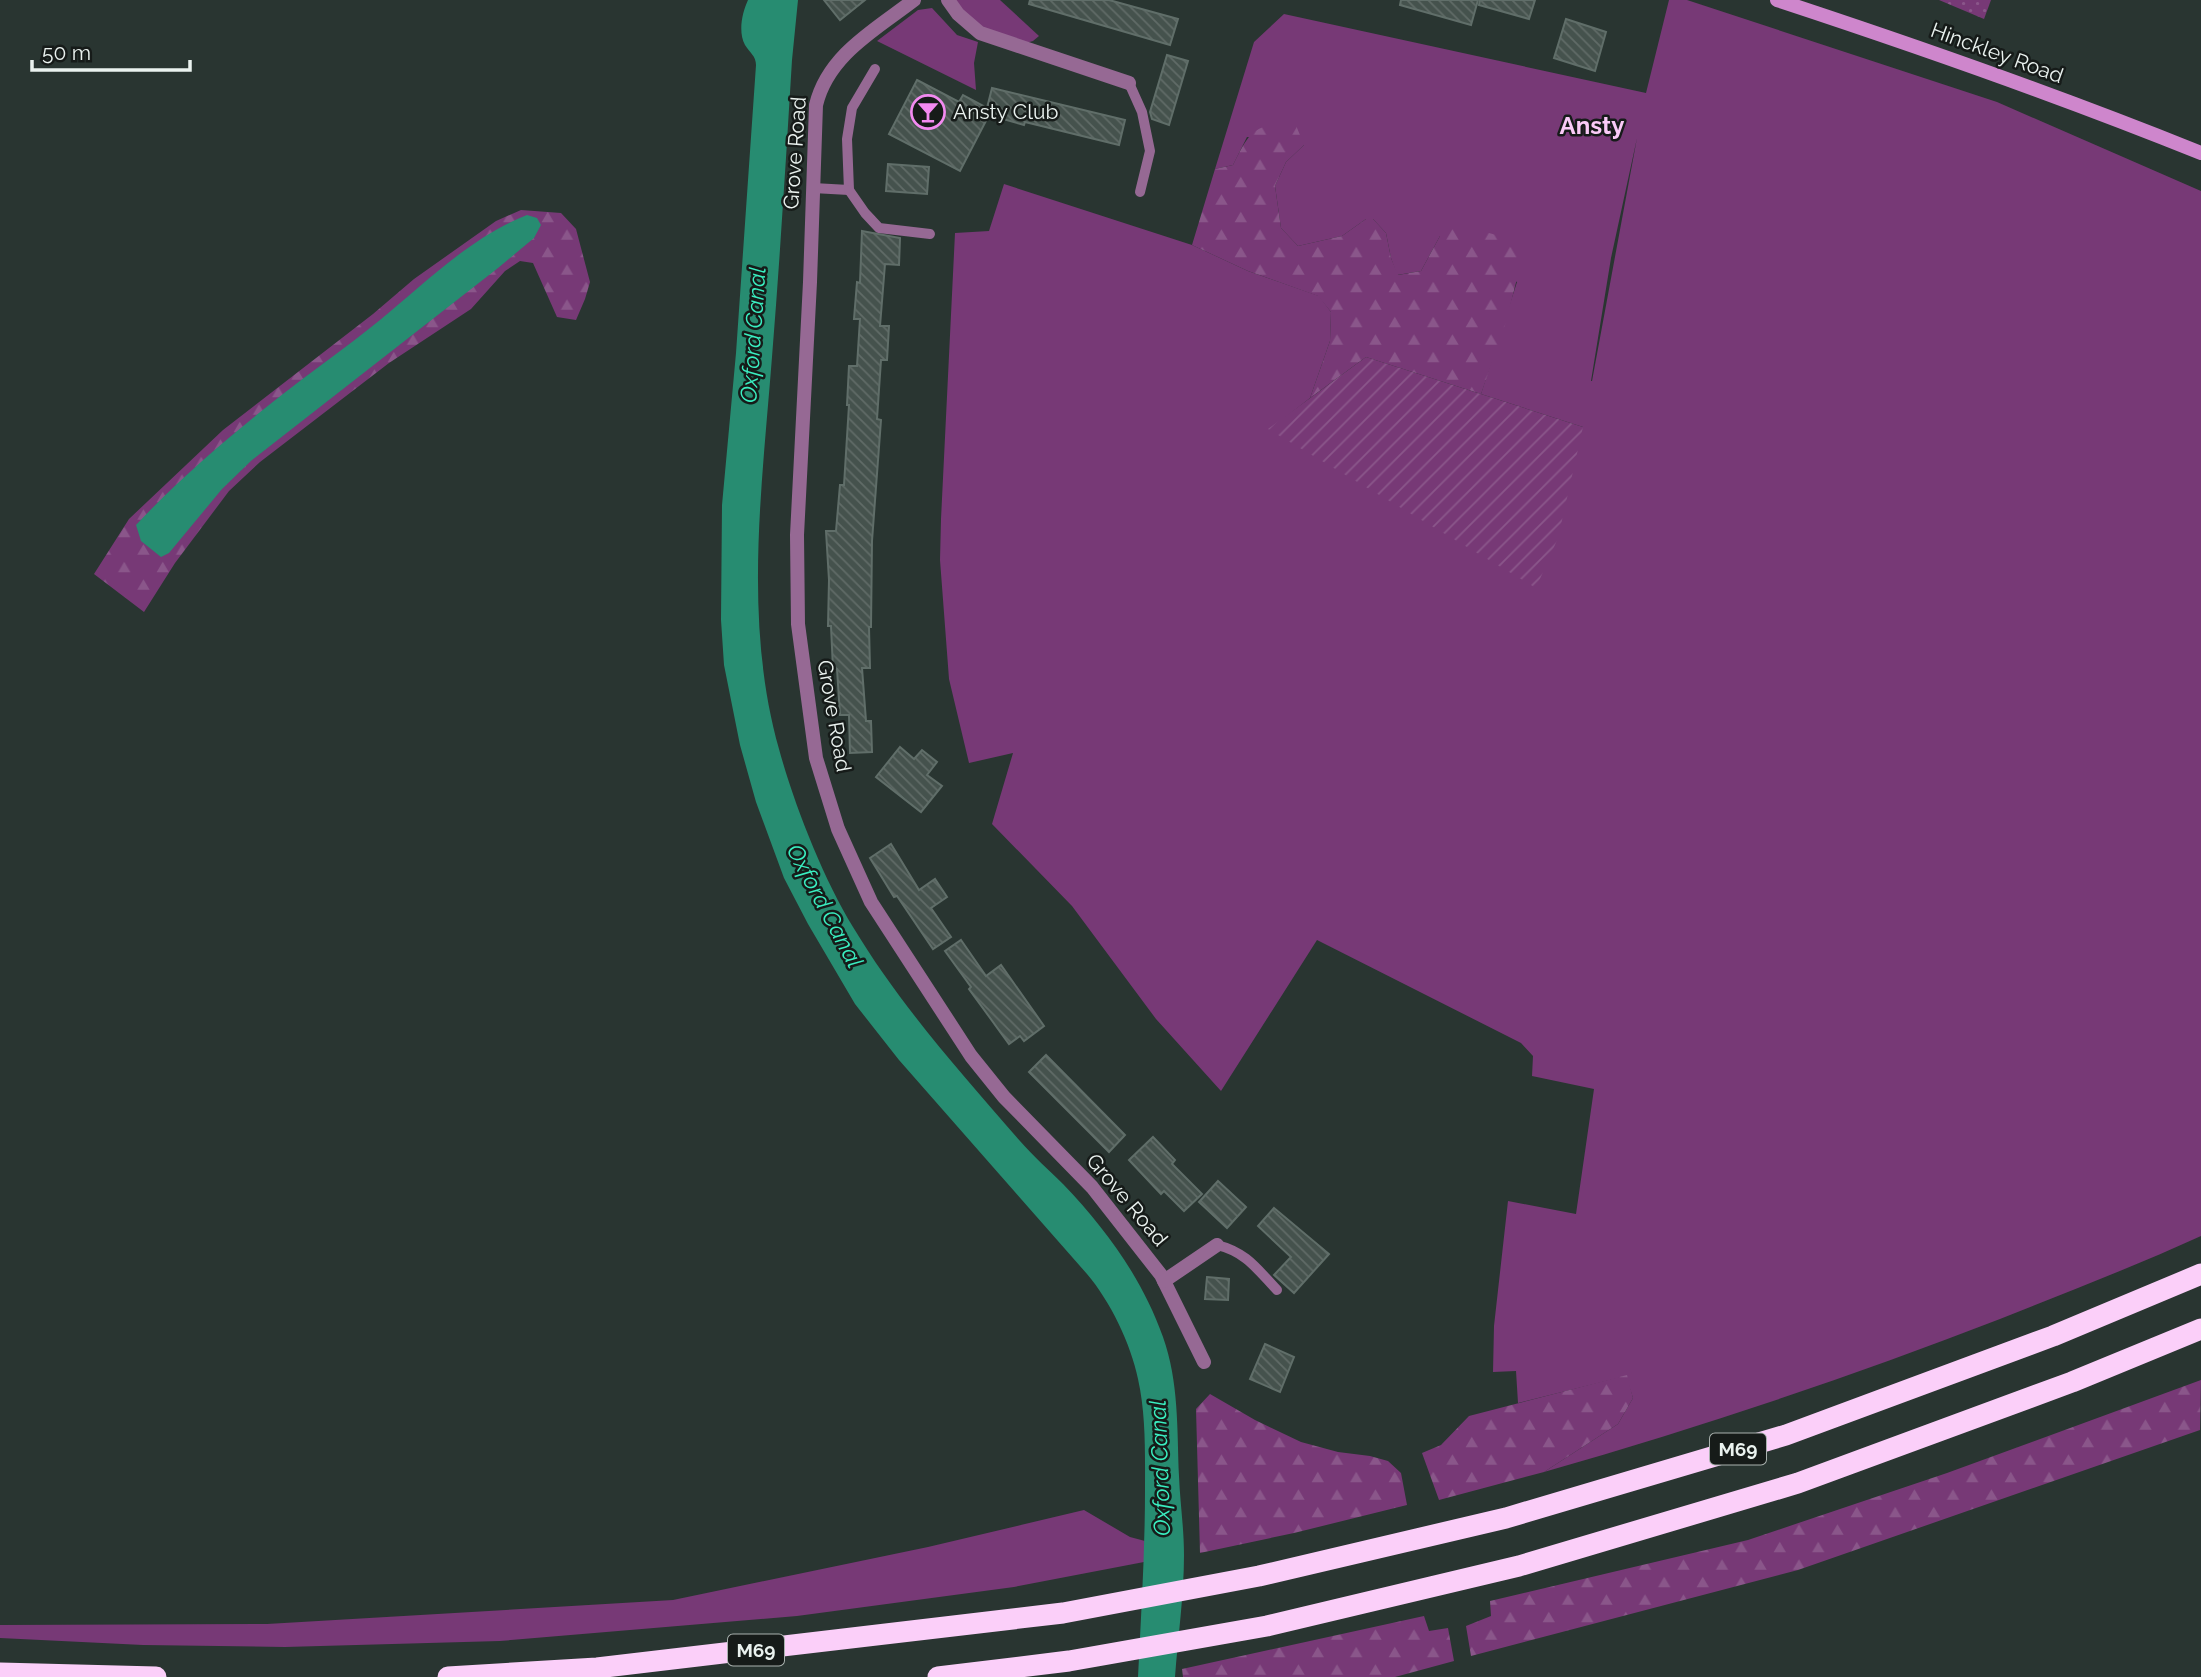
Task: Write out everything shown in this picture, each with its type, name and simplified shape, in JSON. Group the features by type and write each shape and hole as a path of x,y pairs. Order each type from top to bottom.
{"highway":[{"name":"M69","path":"447,1677 597,1668 1063,1613 1259,1576 1506,1518 1786,1435 2053,1336 2201,1274"},
{"name":"M69","path":"938,1677 1069,1661 1268,1626 1519,1566 1798,1482 2072,1382 2201,1329"},
{"path":"0,1673 156,1677"}],"main road":[{"name":"Hinckley Road","path":"1777,0 1915,46 2201,153"}],"street":[{"name":"Grove Road","path":"914,0 830,69 820,88 814,128 809,309 797,535 798,624 816,758 838,829 871,902 971,1056 1004,1097 1092,1187 1164,1281 1204,1362"},
{"path":"948,0 958,14 980,33 1129,83"},
{"path":"1164,1281 1217,1245"}],"lane":[{"path":"874,69 852,108 848,139 849,190 879,228 930,234"},
{"path":"1129,83 1142,112 1150,151 1140,192"},
{"path":"813,188 849,190"},
{"path":"1217,1245 1247,1257 1277,1290"}],"green space":[{"path":"952,0 1000,0 1039,36 1026,43 980,29"},
{"path":"1669,0 1687,0 1997,102 2201,191 2201,1236 2076,1289 1887,1361 1717,1420 1544,1472 1618,1424 1633,1398 1626,1376 1518,1403 1516,1371 1493,1372 1494,1326 1508,1201 1576,1214 1594,1089 1532,1076 1533,1056 1521,1043 1317,940 1221,1091 1156,1019 1072,906 992,824 1013,753 969,763 949,679 940,560 955,233 989,231 1004,184 1192,245 1248,271 1319,296 1331,312 1330,341 1310,398 1269,430 1583,427 1481,394 1517,282 1440,236 1421,271 1397,275 1386,233 1373,219 1366,219 1342,236 1298,246 1281,228 1275,186 1286,162 1304,145 1247,137 1233,165 1215,169 1254,42 1284,14 1646,93","holes":["1637,138 1592,381 1611,258"]},
{"path":"1939,0 1991,0 1984,19"},
{"path":"932,8 957,35 978,42 974,63 976,90 877,41 918,10"},
{"path":"1295,123 1304,145 1286,162 1275,186 1281,228 1298,246 1342,236 1366,219 1373,219 1386,233 1398,275 1421,271 1440,236 1451,223 1504,237 1524,251 1506,322 1481,394 1366,357 1310,398 1330,341 1331,312 1318,296 1248,271 1192,245 1215,169 1233,165 1255,131 1271,125"},
{"path":"521,210 561,213 576,229 590,282 576,320 557,317 533,263 520,261 505,271 471,309 389,363 260,462 229,491 175,563 144,612 94,574 129,519 223,430 414,279 496,221"},
{"path":"1366,357 1583,427 1558,538 1536,588 1268,429"},
{"path":"1627,1375 1633,1398 1618,1424 1544,1472 1439,1500 1422,1453 1441,1445 1469,1416"},
{"path":"2201,1380 2200,1430 1798,1570 1471,1656 1466,1626 1491,1616 1490,1601 1748,1540 1947,1473"},
{"path":"1210,1394 1301,1442 1388,1461 1401,1473 1407,1505 1200,1553 1196,1409"},
{"path":"1084,1510 1130,1537 1145,1541 1144,1562 1014,1587 797,1616 500,1641 285,1647 143,1645 0,1638 0,1625 267,1624 673,1600 928,1547"},
{"path":"1424,1616 1429,1631 1448,1628 1454,1661 1395,1677 1183,1677 1182,1669"}],"water":[{"name":"Oxford Canal","path":"748,0 798,0 758,554 761,652 779,749 801,817 820,864 871,956 953,1064 1025,1147 1094,1219 1121,1255 1154,1315 1168,1354 1175,1388 1184,1555 1175,1677 1138,1677 1145,1434 1138,1379 1118,1324 1104,1297 1087,1274 899,1060 855,1004 784,878 756,802 740,745 724,665 721,620 722,505 736,353 756,65 745,45 741,28"},
{"path":"527,215 537,218 541,225 534,238 252,460 222,489 169,553 161,557 141,541 136,525 220,445 468,248"}],"building":[{"path":"824,0 865,0 840,20"},
{"path":"1030,0 1109,0 1178,19 1170,45 1029,4"},
{"path":"1401,0 1478,0 1471,25 1400,5"},
{"path":"1480,0 1535,0 1529,19 1479,5"},
{"path":"1566,19 1606,32 1595,71 1554,58"},
{"path":"1167,55 1188,61 1169,125 1152,119 1150,112"},
{"path":"917,80 959,102 963,95 987,108 992,88 1125,120 1119,145 989,115 960,171 889,134"},
{"path":"888,164 929,167 927,194 886,191"},
{"path":"862,231 900,238 899,265 885,264 880,326 889,326 887,360 881,360 877,419 881,420 872,541 870,668 862,668 866,721 871,721 872,752 850,753 849,715 840,715 837,669 833,669 831,626 828,626 826,531 836,531 840,485 844,485 849,366 857,366 860,319 854,319 857,282 860,283"},
{"path":"900,747 914,759 922,750 937,762 927,775 942,786 921,812 876,777"},
{"path":"891,844 919,890 935,879 947,897 931,908 951,937 933,949 897,896 894,897 870,858"},
{"path":"961,940 986,976 1001,965 1044,1026 1024,1041 1020,1036 1009,1044 945,951"},
{"path":"1046,1055 1125,1135 1109,1152 1029,1072"},
{"path":"1153,1137 1175,1160 1172,1164 1202,1194 1184,1211 1164,1191 1161,1194 1129,1160"},
{"path":"1218,1181 1246,1207 1227,1228 1199,1202"},
{"path":"1274,1208 1329,1254 1294,1293 1274,1275 1291,1257 1258,1226"},
{"path":"1207,1277 1229,1279 1228,1300 1205,1299"},
{"path":"1265,1344 1294,1357 1280,1392 1250,1379"}],"place":[{"name":"Ansty Club","path":"928,112"}],"district":[{"name":"Ansty","path":"1592,126"}]}
